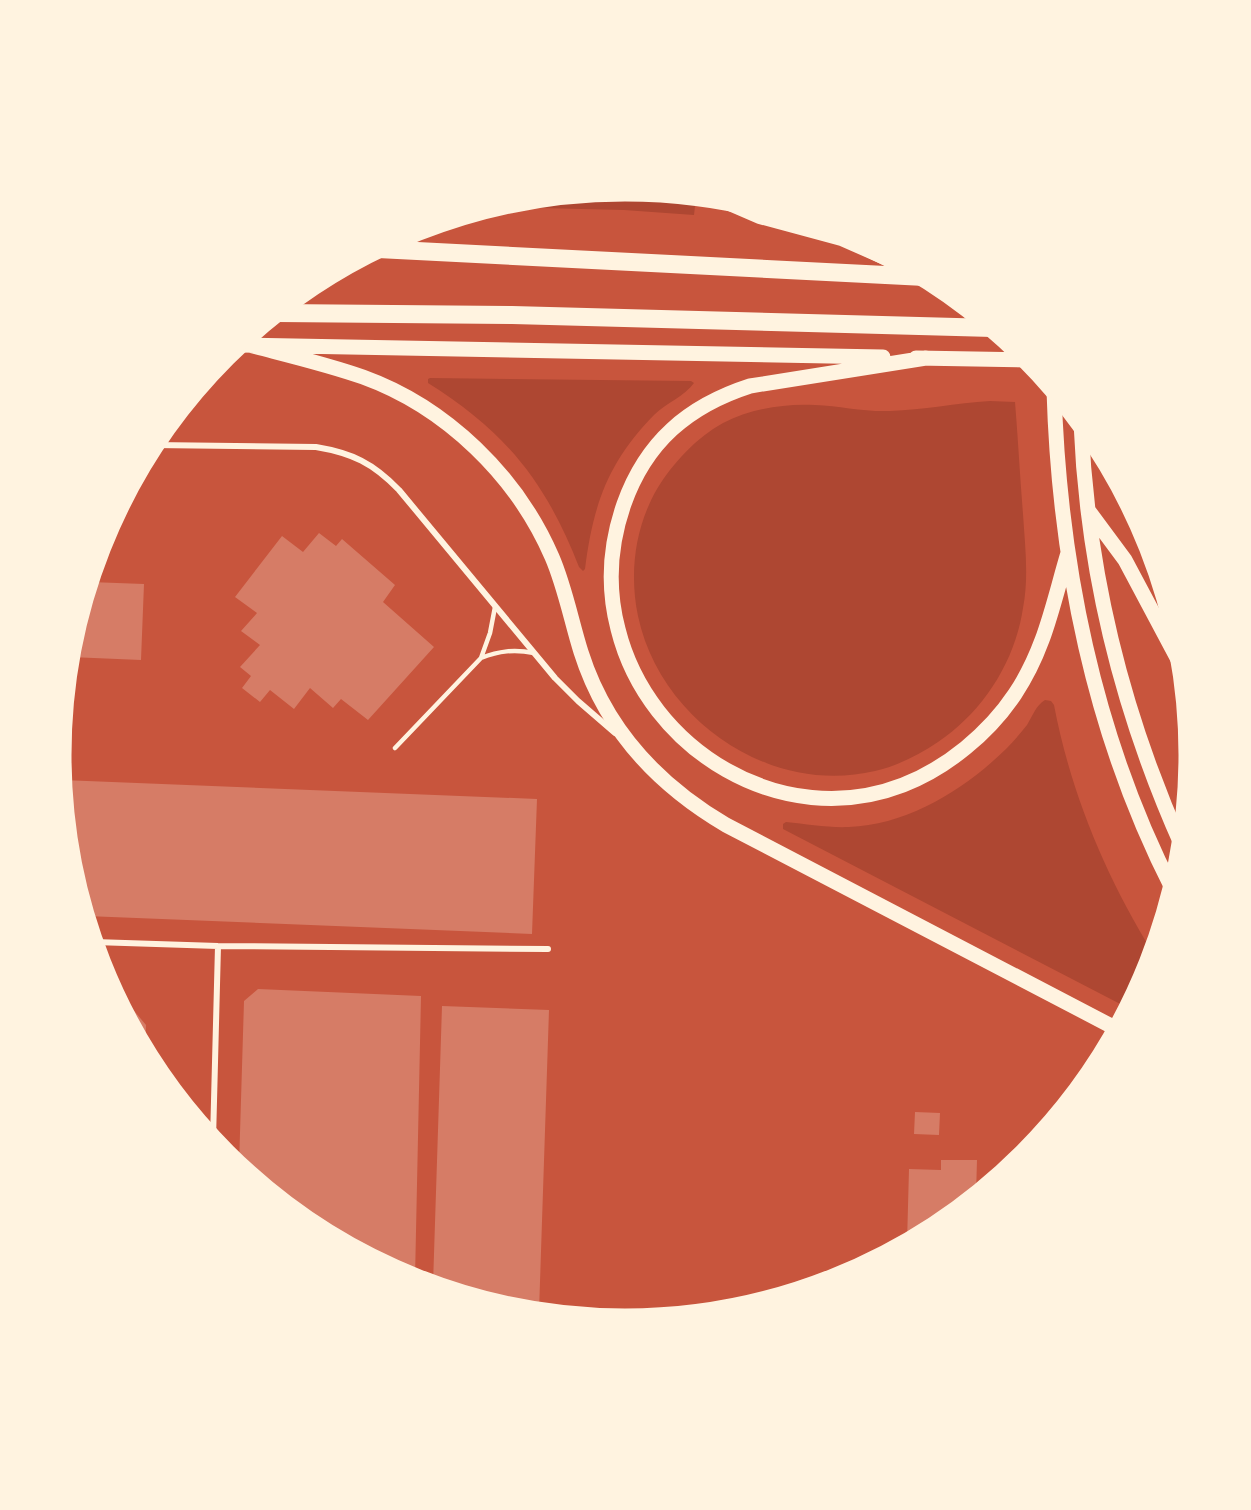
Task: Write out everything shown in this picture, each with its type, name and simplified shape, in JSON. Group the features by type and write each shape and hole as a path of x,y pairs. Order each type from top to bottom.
{"highway":[{"path":"396,250 906,276"},
{"path":"291,313 524,315 978,328"}],"main road":[{"path":"252,345 1014,360"},
{"path":"251,347 364,377 395,391 450,426 476,448 519,498 537,526 563,587 581,653 593,685 610,716 628,743 673,789 698,808 1110,1025"},
{"path":"926,358 750,386 724,394 678,422 659,441 635,476 618,520 612,550 611,581 614,612 621,643 632,672 648,699 667,724 710,761 762,786 789,794 846,797 874,793 902,785 928,773 953,757 996,718 1014,695 1030,670 1042,644 1068,553"},
{"path":"1054,403 1056,449 1068,553 1084,642 1101,704 1136,806 1167,876"},
{"path":"1082,440 1088,510 1097,572 1110,634 1145,756 1175,830"},
{"path":"1088,510 1125,560 1169,643"}],"street":[{"path":"165,445 316,447 356,457 372,466 399,490 495,607 578,701 628,743"},
{"path":"104,942 218,946 549,949"},
{"path":"213,1127 218,946"}],"lane":[{"path":"396,748 481,658 490,633 495,607"},
{"path":"481,658 507,650 534,652"}],"shaded area":[{"path":"626,200 662,201 695,206 694,215 624,210 535,208 589,201"},
{"path":"430,378 691,381 694,383 686,392 654,415 638,432 614,468 598,505 583,571 552,509 520,461 479,420 428,383"},
{"path":"990,401 1015,402 1026,585 1019,628 1013,648 983,701 969,716 938,742 908,760 875,771 836,776 797,772 760,760 725,742 695,717 670,688 650,654 638,616 634,583 636,551 643,519 657,489 686,452 723,423 768,408 804,405 890,411"},
{"path":"1045,700 1051,701 1054,705 1070,771 1092,834 1120,895 1147,943 1121,1004 783,829 783,824 786,822 833,827 871,825 914,812 954,791 990,764 1027,725 1039,705"}],"building":[{"path":"319,533 336,546 342,539 395,585 383,602 434,647 368,720 341,699 333,708 310,688 294,709 270,690 260,702 242,688 251,676 240,667 260,645 241,631 257,613 235,597 282,536 303,552"},
{"path":"98,582 144,584 141,660 79,657 89,611"},
{"path":"71,780 537,799 532,934 95,916 81,863 75,827"},
{"path":"258,989 421,996 415,1269 348,1236 317,1216 288,1195 239,1153 244,1001"},
{"path":"442,1006 549,1010 539,1303 482,1291 433,1276"},
{"path":"133,1010 146,1025 146,1033"},
{"path":"915,1112 940,1113 939,1135 914,1134"},
{"path":"941,1160 977,1160 976,1184 907,1233 909,1169 941,1170"}]}
